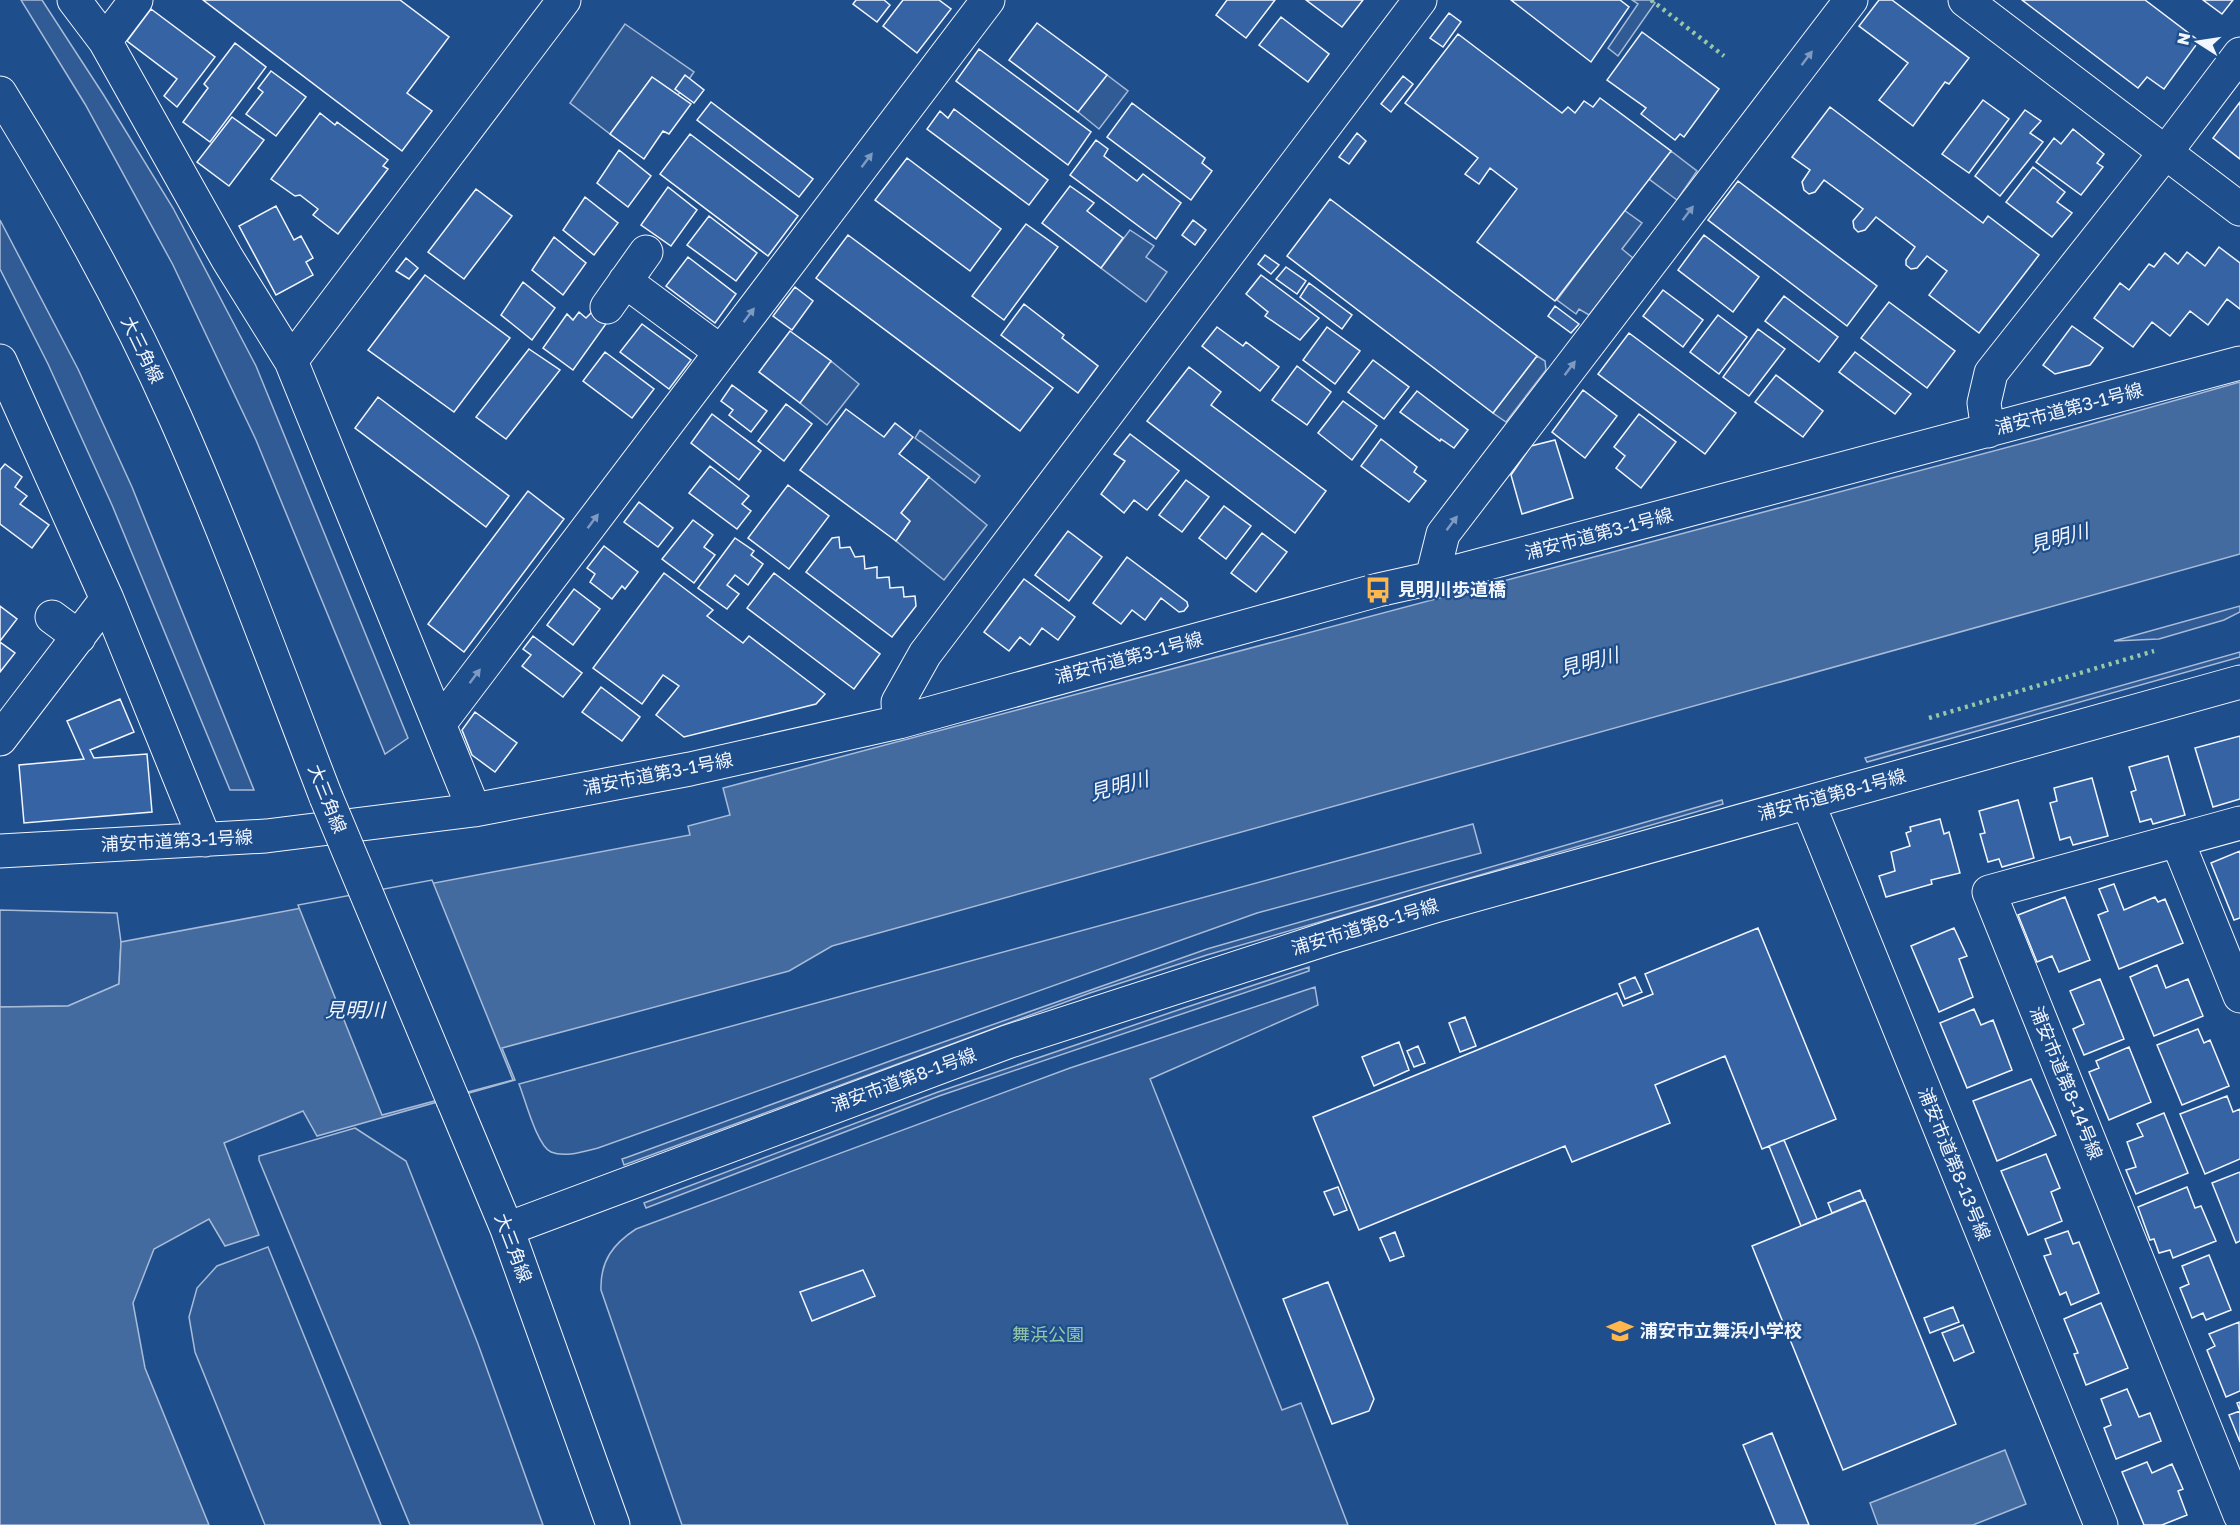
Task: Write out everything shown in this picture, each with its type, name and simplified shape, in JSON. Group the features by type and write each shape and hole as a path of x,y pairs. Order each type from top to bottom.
{"street":[{"path":"75,0 105,41 226,258 291,361 474,810"},
{"path":"105,41 136,0"},
{"path":"291,361 564,0"},
{"path":"899,722 898,702 925,654 1420,0"},
{"path":"1432,578 1443,534 1851,0"},
{"path":"1965,0 2240,209"},
{"path":"440,723 984,2"},
{"path":"1988,431 1984,403 1991,373 2240,54"},
{"name":"大三角線","path":"0,93 25,133 126,315 175,417 237,564 326,797 507,1229 613,1525"},
{"path":"646,252 616,294 721,352"},
{"path":"0,361 108,599 205,840"},
{"name":"浦安市道第3-1号線","path":"0,851 266,836 474,810 690,769 899,722 1378,590 1432,578 2240,363"},
{"path":"0,739 108,599"},
{"path":"52,617 79,637"},
{"name":"浦安市道第8-1号線","path":"507,1229 1007,1042 1117,1005 1435,906 2240,682"},
{"name":"浦安市道第8-13号線","path":"1808,803 2101,1525"},
{"name":"浦安市道第8-14号線","path":"2240,823 1989,892 2240,1515"},
{"path":"2177,840 2240,996"}],"green space":[{"path":"21,0 42,0 103,94 173,208 256,366 408,738 385,754 256,440 173,265 85,104"},
{"path":"1632,0 1651,0 1655,3 1618,56 1608,48 1638,4"},
{"path":"625,24 694,72 678,95 652,77 610,134 570,103"},
{"path":"1107,75 1128,91 1099,129 1078,112"},
{"path":"1671,151 1697,171 1677,200 1649,179"},
{"path":"1624,210 1642,223 1622,249 1633,258 1589,315 1579,309 1576,314 1557,300"},
{"path":"0,220 78,369 132,487 254,790 230,790 112,505 48,364 0,269"},
{"path":"1130,230 1154,246 1146,257 1167,272 1146,302 1101,268"},
{"path":"1537,356 1545,361 1546,370 1506,422 1493,413"},
{"path":"831,361 859,384 827,425 800,403"},
{"path":"920,430 980,476 975,483 915,438"},
{"path":"929,477 987,525 944,580 896,541 910,521 901,513"},
{"path":"2240,606 2240,612 2224,620 2159,639 2114,641"},
{"path":"2240,652 2240,657 1867,762 1865,758"},
{"path":"1722,800 1723,804 1207,955 1090,993 624,1165 622,1159 1207,949"},
{"path":"1473,824 1481,853 1257,913 598,1148 557,1154 546,1148 536,1132 519,1084"},
{"path":"0,910 117,913 121,942 119,984 68,1006 0,1007"},
{"path":"1309,967 1309,971 939,1096 646,1208 644,1203 938,1092"},
{"name":"舞浜公園","path":"1315,987 1318,1005 1150,1079 1282,1410 1301,1403 1348,1525 682,1525 601,1290 606,1262 621,1241 636,1229 1070,1068"},
{"path":"355,1128 406,1161 478,1344 543,1525 410,1525 259,1160 259,1156"},
{"path":"268,1247 381,1525 265,1525 195,1352 189,1317 197,1288 217,1266"}],"water":[{"name":"見明川","path":"2240,382 2240,554 832,946 789,971 502,1048 515,1080 317,1136 303,1111 224,1143 259,1235 225,1246 209,1219 154,1249 133,1303 145,1368 209,1525 0,1525 0,1007 68,1006 119,984 121,942 690,835 688,826 730,815 723,788 2035,440"},
{"path":"2005,1450 2026,1504 1973,1525 1878,1525 1870,1503"}],"pier":[{"path":"432,880 513,1080 382,1115 298,905"}],"building":[{"path":"203,0 400,0 449,37 407,93 432,111 402,151"},
{"path":"856,0 884,0 890,5 877,22 853,4"},
{"path":"903,0 939,0 951,9 917,53 883,26"},
{"path":"1227,0 1275,0 1246,38 1216,15"},
{"path":"1306,0 1363,0 1342,27"},
{"path":"1511,0 1620,0 1629,7 1591,62"},
{"path":"1879,0 1892,0 1969,58 1949,84 1945,82 1913,126 1879,100 1908,63 1859,26"},
{"path":"2022,0 2145,0 2199,41 2164,89 2147,77 2138,88"},
{"path":"2203,0 2233,0 2222,14"},
{"path":"151,9 215,57 177,107 164,96 177,79 127,41"},
{"path":"1449,13 1461,22 1443,47 1430,38"},
{"path":"1281,17 1329,54 1308,82 1259,45"},
{"path":"1037,23 1107,75 1078,112 1009,60"},
{"path":"1642,32 1719,89 1684,137 1680,134 1675,140 1641,114 1646,108 1607,80"},
{"path":"1458,34 1562,113 1568,107 1575,113 1584,101 1593,107 1600,98 1671,151 1555,301 1477,242 1517,189 1490,168 1479,184 1465,174 1478,158 1405,103"},
{"path":"235,43 266,67 210,142 183,122 208,88 204,84"},
{"path":"979,49 1091,132 1068,165 956,81"},
{"path":"271,71 306,97 276,136 246,114 263,92 258,88"},
{"path":"685,75 704,90 694,103 675,89"},
{"path":"1403,76 1413,84 1391,112 1381,104"},
{"path":"652,77 691,104 669,134 663,131 644,159 610,134"},
{"path":"1983,100 2009,119 1969,173 1942,154"},
{"path":"711,102 813,179 799,197 697,120"},
{"path":"2240,102 2240,159 2213,138"},
{"path":"1132,103 1205,158 1202,163 1212,171 1191,200 1107,137"},
{"path":"1830,107 1983,223 1988,216 2039,255 1979,333 1929,295 1947,271 1927,256 1917,268 1911,269 1906,265 1906,260 1915,247 1876,217 1865,230 1858,232 1854,228 1853,221 1863,209 1824,180 1815,192 1809,194 1804,190 1802,182 1810,170 1792,157"},
{"path":"954,109 1048,180 1029,205 927,129 940,111 948,118"},
{"path":"2025,110 2041,121 2030,133 2043,142 2000,196 1975,176"},
{"path":"320,113 335,125 337,122 388,160 383,166 388,169 338,234 313,215 318,209 300,195 295,196 271,179"},
{"path":"232,117 264,140 229,186 197,162"},
{"path":"2073,129 2104,154 2097,163 2103,167 2081,195 2036,162 2054,138 2061,144"},
{"path":"1357,133 1366,141 1349,164 1339,157"},
{"path":"690,134 798,216 768,256 660,174"},
{"path":"1096,140 1108,149 1104,156 1137,181 1143,174 1181,203 1156,239 1070,175"},
{"path":"619,150 651,176 628,207 597,183"},
{"path":"907,158 1001,229 970,271 875,200"},
{"path":"2033,167 2065,192 2057,202 2072,213 2052,237 2006,202"},
{"path":"1738,181 1877,286 1847,326 1708,220"},
{"path":"1070,186 1094,203 1087,211 1123,238 1101,268 1042,223"},
{"path":"668,187 697,210 671,246 641,225"},
{"path":"476,189 512,216 464,279 428,252"},
{"path":"585,197 618,223 594,255 563,230"},
{"path":"1330,199 1537,356 1493,413 1287,256"},
{"path":"276,206 294,240 301,236 313,258 306,262 313,275 276,295 239,226"},
{"path":"709,216 757,253 736,281 687,245"},
{"path":"1193,220 1206,230 1195,245 1182,235"},
{"path":"1026,224 1058,247 1004,320 972,296"},
{"path":"848,235 1053,388 1020,431 816,278"},
{"path":"1704,235 1759,277 1733,312 1678,270"},
{"path":"554,237 586,263 563,295 532,270"},
{"path":"2219,247 2240,263 2240,309 2227,299 2208,325 2190,311 2170,336 2152,322 2133,347 2094,318 2120,283 2129,290 2149,264 2154,267 2165,253 2178,264 2187,252 2205,266"},
{"path":"1265,255 1279,265 1271,274 1258,264"},
{"path":"688,257 736,294 715,323 666,286"},
{"path":"406,258 418,268 409,279 396,271"},
{"path":"1286,267 1306,281 1297,294 1276,279"},
{"path":"425,275 510,338 454,412 368,350"},
{"path":"1261,275 1319,318 1300,340 1265,316 1268,312 1246,294"},
{"path":"523,282 555,308 532,340 501,315"},
{"path":"1309,283 1352,315 1342,329 1300,297"},
{"path":"795,287 813,301 792,330 773,316"},
{"path":"1663,290 1703,320 1683,347 1643,316"},
{"path":"1784,296 1838,337 1819,362 1765,321"},
{"path":"1889,302 1955,351 1927,388 1861,338"},
{"path":"1024,304 1064,335 1062,338 1098,366 1078,393 1001,335"},
{"path":"1555,306 1579,324 1571,333 1548,316"},
{"path":"593,311 608,321 573,370 543,348 567,314 573,320 579,312 586,318"},
{"path":"1718,315 1747,337 1719,374 1690,352"},
{"path":"642,324 691,360 669,389 620,352"},
{"path":"2072,326 2103,348 2090,365 2055,374 2043,365"},
{"path":"1217,327 1243,346 1246,342 1279,367 1260,391 1202,346"},
{"path":"1327,327 1360,351 1335,384 1303,360"},
{"path":"1758,329 1785,349 1749,396 1723,377"},
{"path":"790,331 831,361 800,403 759,372"},
{"path":"1629,333 1736,413 1705,454 1598,374"},
{"path":"529,349 560,370 506,439 476,417"},
{"path":"605,352 654,389 632,418 583,381"},
{"path":"1855,352 1911,394 1895,414 1839,372"},
{"path":"1373,360 1409,387 1384,419 1348,392"},
{"path":"1297,366 1331,392 1307,425 1272,400"},
{"path":"1189,367 1221,392 1211,405 1326,491 1295,533 1147,421"},
{"path":"1776,375 1823,411 1803,437 1755,402"},
{"path":"732,385 767,411 751,432 729,415 733,410 721,401"},
{"path":"1583,390 1617,416 1585,458 1552,432"},
{"path":"1417,391 1468,430 1454,448 1441,439 1440,441 1400,412"},
{"path":"378,397 509,496 486,527 355,428"},
{"path":"1343,401 1377,426 1352,460 1318,433"},
{"path":"786,404 812,424 784,461 758,441"},
{"path":"846,409 884,437 895,423 913,437 899,454 929,477 901,513 910,521 896,541 800,470"},
{"path":"712,414 761,451 739,480 691,443"},
{"path":"1639,414 1676,442 1641,488 1616,468 1625,456 1614,447"},
{"path":"1130,434 1179,471 1147,510 1134,500 1124,513 1101,494 1125,461 1114,454"},
{"path":"1381,439 1417,467 1414,472 1426,481 1409,502 1361,466"},
{"path":"1555,440 1573,498 1522,514 1511,475 1531,446"},
{"path":"5,464 22,477 15,487 27,496 20,504 49,525 32,548 0,524 0,470"},
{"path":"710,466 749,496 742,504 751,511 737,529 689,493"},
{"path":"1186,480 1209,497 1182,532 1159,515"},
{"path":"788,485 829,516 789,569 748,538"},
{"path":"528,491 564,519 464,652 428,624"},
{"path":"639,502 673,528 658,547 624,522"},
{"path":"1224,506 1251,526 1226,559 1199,538"},
{"path":"693,520 713,535 704,547 715,555 694,583 662,559"},
{"path":"1068,531 1102,557 1069,601 1035,575"},
{"path":"1262,533 1287,552 1256,592 1231,573"},
{"path":"839,537 840,548 850,547 855,557 864,556 865,569 877,567 877,578 889,577 890,588 903,587 904,597 915,596 916,606 892,637 806,572 832,538"},
{"path":"735,538 754,551 751,555 763,564 748,585 735,575 727,585 739,594 727,609 698,588"},
{"path":"604,546 638,572 625,589 622,586 612,599 590,582 595,574 587,568"},
{"path":"1127,557 1187,602 1188,606 1184,611 1179,612 1161,598 1145,620 1132,610 1121,624 1093,603"},
{"path":"664,573 713,610 707,616 743,643 749,636 825,694 816,704 684,737 656,715 679,686 663,675 642,704 593,668"},
{"path":"774,573 880,654 854,689 747,608"},
{"path":"1024,579 1075,617 1058,640 1042,628 1030,645 1020,637 1009,651 984,632"},
{"path":"574,589 600,609 573,645 547,625"},
{"path":"0,606 17,619 0,641"},
{"path":"533,636 582,673 563,697 522,666 531,655 523,649"},
{"path":"0,642 15,653 0,672"},
{"path":"601,687 640,717 622,741 582,712"},
{"path":"120,699 134,732 90,750 94,758 147,754 152,812 24,823 19,765 84,759 67,721"},
{"path":"475,712 517,743 495,772 472,755 462,730"},
{"path":"2240,736 2240,799 2213,807 2195,748"},
{"path":"2168,756 2185,815 2153,824 2151,819 2140,822 2131,792 2136,790 2129,767"},
{"path":"2092,778 2108,836 2073,845 2070,837 2060,840 2050,803 2057,801 2054,788"},
{"path":"2018,800 2034,858 2002,867 1999,859 1988,862 1980,834 1985,833 1979,811"},
{"path":"1940,819 1944,834 1949,832 1960,873 1931,880 1932,884 1886,897 1879,876 1895,871 1891,852 1910,846 1906,833 1911,831 1910,827"},
{"path":"2240,851 2240,918 2234,920 2211,863"},
{"path":"2114,884 2124,910 2155,897 2158,902 2165,899 2183,943 2119,969 2098,915 2108,911 2099,889"},
{"path":"2065,897 2090,960 2059,972 2052,956 2037,962 2018,915"},
{"path":"1758,928 1836,1119 1762,1149 1725,1056 1655,1085 1670,1123 1572,1162 1565,1146 1359,1230 1313,1117 1617,993 1623,1006 1653,994 1645,974"},
{"path":"1954,928 1967,956 1959,959 1973,997 1939,1012 1911,946"},
{"path":"2157,965 2166,988 2188,979 2203,1016 2154,1036 2130,977"},
{"path":"1635,977 1642,992 1625,999 1619,984"},
{"path":"2100,979 2124,1039 2084,1055 2073,1029 2084,1024 2070,991"},
{"path":"1974,1009 1981,1025 1993,1020 2012,1070 1967,1088 1940,1023"},
{"path":"1465,1017 1476,1046 1460,1052 1449,1023"},
{"path":"2198,1029 2204,1043 2210,1040 2229,1086 2182,1105 2157,1045"},
{"path":"1399,1042 1409,1070 1374,1086 1362,1057"},
{"path":"1418,1046 1425,1063 1414,1067 1407,1051"},
{"path":"2129,1047 2151,1102 2109,1120 2089,1072 2099,1068 2096,1061"},
{"path":"2031,1079 2056,1135 1997,1161 1973,1101"},
{"path":"2227,1096 2233,1112 2240,1109 2240,1159 2205,1174 2180,1114"},
{"path":"2164,1113 2188,1173 2136,1194 2126,1170 2136,1167 2127,1142 2143,1136 2137,1124"},
{"path":"1784,1140 1817,1219 1801,1226 1769,1146"},
{"path":"2046,1154 2060,1188 2051,1192 2062,1221 2028,1235 2001,1171"},
{"path":"2240,1172 2240,1241 2236,1243 2212,1183"},
{"path":"1338,1187 1347,1210 1334,1215 1324,1192"},
{"path":"2187,1187 2195,1208 2201,1206 2216,1241 2173,1258 2170,1250 2159,1253 2154,1239 2150,1240 2138,1207"},
{"path":"1860,1190 1864,1200 1832,1213 1828,1203"},
{"path":"1865,1200 1956,1424 1843,1470 1752,1246"},
{"path":"2068,1231 2073,1244 2079,1242 2099,1293 2071,1305 2066,1292 2060,1295 2044,1256 2051,1254 2045,1239"},
{"path":"1395,1232 1404,1256 1390,1261 1380,1238"},
{"path":"2209,1255 2231,1310 2206,1320 2203,1313 2192,1318 2180,1288 2189,1284 2182,1266"},
{"path":"863,1270 875,1296 812,1321 800,1292"},
{"path":"1328,1282 1374,1399 1369,1411 1332,1424 1283,1299"},
{"path":"2101,1303 2128,1368 2086,1385 2074,1354 2078,1353 2064,1319"},
{"path":"1953,1307 1959,1322 1930,1333 1924,1318"},
{"path":"2239,1322 2240,1391 2226,1397 2207,1350 2215,1346 2209,1334"},
{"path":"1963,1325 1974,1352 1954,1361 1942,1333"},
{"path":"2127,1389 2139,1417 2150,1413 2161,1441 2116,1459 2104,1428 2111,1425 2101,1399"},
{"path":"2240,1411 2240,1442 2229,1415"},
{"path":"1772,1433 1809,1525 1776,1525 1743,1445"},
{"path":"2147,1462 2152,1473 2172,1464 2183,1489 2178,1491 2187,1515 2162,1525 2144,1525 2122,1472"}],"hedge":[{"path":"1651,0 1724,56"},
{"path":"1929,718 2154,651"}],"place":[{"name":"見明川歩道橋","path":"1378,590"},
{"name":"浦安市立舞浜小学校","path":"1620,1331"}]}
